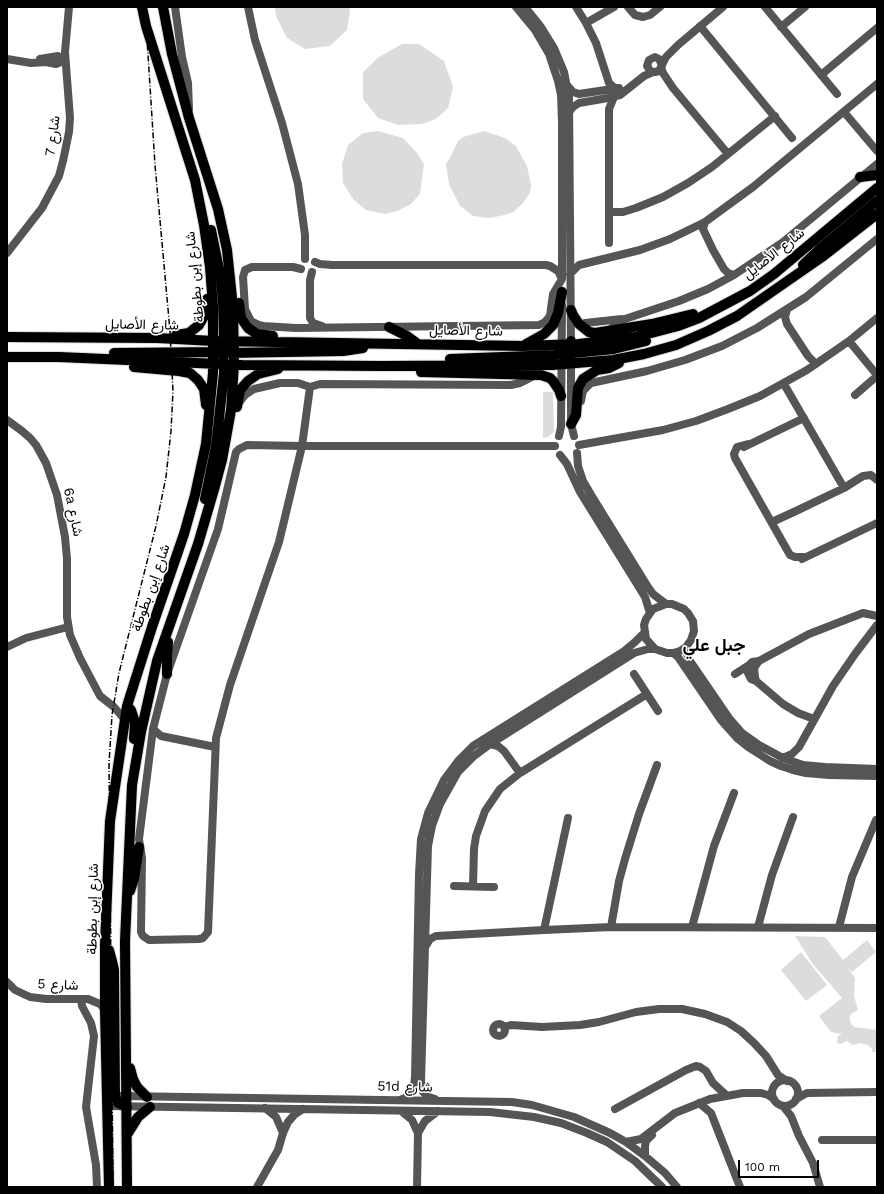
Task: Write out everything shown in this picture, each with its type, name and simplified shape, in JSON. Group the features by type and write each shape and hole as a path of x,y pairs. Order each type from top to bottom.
{"main road":[{"name":"شارع إبن بطوطة","path":"127,1185 127,1137 124,1103 127,1056 125,941 132,785 141,732 156,668 215,486 222,460 231,410 204,225 195,180 148,33 142,7"},
{"name":"شارع إبن بطوطة","path":"109,1187 110,1100 105,1010 110,821 127,706 190,514 202,464 233,300 230,266 224,233 218,209 189,118 162,7"},
{"path":"860,178 877,175"},
{"path":"195,180 210,227 219,266 223,302 223,352"},
{"name":"شارع الأصايل","path":"7,337 157,338 293,365 386,366 614,349 651,340 663,335 678,326 699,318 750,291 774,274 877,188"},
{"path":"792,277 817,251 877,201"},
{"name":"شارع الأصايل","path":"223,352 342,343 418,344 523,346 607,361 628,358 676,345 737,316 822,257 877,214"},
{"path":"157,338 189,333 199,325 206,313 207,291 203,254 204,225"},
{"path":"230,266 238,289 241,318 253,332 265,336 318,338 342,343"},
{"path":"523,346 544,334 552,325 558,313 562,292"},
{"path":"571,310 573,316 579,324 589,332 595,333 672,320 731,302"},
{"path":"390,327 418,344"},
{"path":"7,357 59,357 84,353 343,351 383,344"},
{"path":"43,357 77,362 190,373 198,380 204,389 206,398 206,418 209,425"},
{"path":"573,431 578,388 583,379 590,373 612,367 628,358"},
{"path":"188,573 202,545 219,488 240,390 248,381 258,374 293,365"},
{"path":"386,366 414,372 536,375 550,378 559,390 561,396"},
{"path":"167,674 167,655 172,617"},
{"path":"127,706 131,710 135,722 130,766 132,785"},
{"path":"126,904 134,879 139,847"},
{"path":"106,944 111,956 114,970 110,1100 124,1103 121,1114 122,1170 127,1185"},
{"path":"127,1056 135,1083 140,1091 147,1097"},
{"path":"127,1137 130,1129 138,1117 150,1107"}],"street":[{"name":"شارع 7","path":"7,253 42,208 59,176 69,132 70,103 65,60 65,39 69,7"},
{"path":"175,7 182,57 188,83 189,118"},
{"path":"248,7 255,40 278,108 295,169 302,206 306,241 308,244 308,253 310,260 316,266 308,271"},
{"path":"516,7 535,30 546,48 554,67 561,95 565,250 570,274 571,310 561,396 561,427 555,446 558,453 567,464 583,498 643,594 648,604 650,613"},
{"path":"525,7 541,27 554,48 562,66 567,85 569,112 565,250 562,292 573,431 578,449 578,466 593,498 648,587 653,594 666,604"},
{"path":"576,7 596,43 609,83 615,93"},
{"path":"586,23 614,7"},
{"path":"628,7 635,15 643,17 650,15 660,7"},
{"path":"569,112 579,103 599,96 625,92 644,76 658,69 666,57 678,45 723,7"},
{"path":"765,7 837,94"},
{"path":"781,27 805,7"},
{"path":"700,26 792,138"},
{"path":"821,75 877,28"},
{"path":"52,60 59,51 65,39"},
{"path":"609,243 609,109 615,93 643,71 649,60 662,55 678,45"},
{"path":"655,57 660,61 658,69 661,76 673,88 728,154"},
{"path":"7,59 26,62 52,60 59,63 65,60"},
{"path":"52,60 62,69 67,78"},
{"path":"647,66 649,71 658,69"},
{"path":"599,96 605,84 604,67"},
{"path":"570,274 579,265 640,250 691,230 705,222 740,197 877,84"},
{"path":"567,85 576,93 599,96 609,109"},
{"path":"846,110 877,144"},
{"path":"846,110 877,151"},
{"path":"609,212 630,210 663,197 701,176 774,116"},
{"path":"607,332 617,323 625,319 679,301 734,275 783,242 877,164"},
{"path":"705,222 702,227 703,232 724,269 728,273 734,275"},
{"path":"691,230 696,230 700,234 720,271 721,282"},
{"path":"559,436 569,434 573,431 580,412 583,391 591,383 647,372 722,346 787,310 812,292 877,239"},
{"path":"565,250 576,259 589,262"},
{"path":"546,265 557,259 565,250"},
{"path":"340,328 335,326 316,325 311,321 310,280 308,271 301,262 310,260 320,264 332,265 546,265 558,271 562,279"},
{"path":"332,265 308,271 293,267 252,266 247,268 243,274 245,309 248,317 264,326 296,328 543,324 550,316 553,294 562,279"},
{"path":"296,328 305,322 307,316 308,271"},
{"path":"787,310 787,324 808,356 816,364"},
{"path":"774,318 784,326 805,358 808,364 807,370"},
{"path":"560,455 571,457 578,449 696,421 728,410 784,384 807,370 849,341 877,318"},
{"path":"586,323 625,319"},
{"path":"849,341 877,376 855,395"},
{"path":"237,409 238,404 245,395 258,387 270,384 298,383 310,387 320,384 511,385 520,383 536,375"},
{"path":"784,384 844,488"},
{"path":"310,387 302,446 279,542 228,691 215,743 209,928 207,934 201,939 149,940 143,936 141,928 142,858 139,847 139,839 153,729 167,674 218,529 229,488 236,452 242,446 247,445 302,446 555,446"},
{"path":"804,418 748,444 739,454 741,467 790,555 795,557 805,557 877,523"},
{"name":"6a شارع","path":"7,420 22,431 36,446 46,463 53,482 63,520 66,546 68,627 76,651 100,696 125,720"},
{"path":"772,522 796,512 844,488 863,476 873,476 877,480"},
{"path":"857,480 869,478 877,484"},
{"path":"440,1101 425,1094 422,1088 424,948 428,846 435,816 445,794 458,772 474,756 490,744 634,653 648,648 673,653 686,647 691,640 694,631 693,621 684,609 672,604 666,604 657,607 650,613 644,625 644,632 650,645 655,649"},
{"path":"783,758 792,754 799,747 851,660 877,625 863,613"},
{"path":"735,674 752,662 759,661 809,634 863,613 877,616"},
{"path":"7,648 26,638 68,627"},
{"path":"400,1100 405,1098 412,1091 415,1077 418,874 421,839 428,813 444,780 459,760 473,746 623,652 644,632"},
{"path":"686,647 690,661 733,723 748,737 771,752 803,765 877,769"},
{"path":"673,653 684,664 729,730 758,754 781,766 806,773 877,776"},
{"path":"756,681 754,673 756,664 759,661"},
{"path":"749,665 747,671 749,676 783,704 814,720"},
{"path":"634,674 658,711"},
{"path":"473,886 474,849 480,823 485,811 500,789 520,772 647,694"},
{"path":"110,704 127,706"},
{"path":"153,729 161,736 203,744 215,743"},
{"path":"504,751 503,742 506,734"},
{"path":"151,742 161,736"},
{"path":"490,744 498,746 504,751 520,772"},
{"path":"799,747 803,765"},
{"path":"611,927 618,889 631,836 657,765"},
{"path":"692,927 714,846 734,793"},
{"path":"758,927 772,875 793,817"},
{"path":"544,930 568,818"},
{"path":"839,927 852,877 876,820"},
{"path":"454,886 494,887"},
{"path":"425,921 431,931 440,935"},
{"path":"424,948 430,939 440,935 611,927 877,928"},
{"name":"شارع 5","path":"7,982 20,993 35,998 84,999 96,1002 105,1010"},
{"name":"شارع 5","path":"84,999 100,992 106,986"},
{"path":"84,999 82,1006 91,1023 94,1036 86,1107 96,1165 97,1187"},
{"path":"504,1027 511,1025 542,1027 580,1025 605,1021 636,1012 659,1009 682,1009 705,1014 726,1022 741,1031 766,1056 775,1071 795,1087 807,1093 877,1092"},
{"path":"616,1109 692,1067 703,1068 713,1083 726,1095"},
{"path":"774,1099 772,1094 775,1071"},
{"path":"761,1093 774,1087 780,1081 787,1081"},
{"path":"713,1083 711,1113 740,1187"},
{"path":"791,1116 794,1101 797,1095 795,1087"},
{"path":"626,1142 641,1139 674,1114 712,1098 743,1093 761,1093 774,1099 783,1106 791,1116 799,1136 813,1163 820,1187"},
{"path":"783,1106 790,1104 807,1093"},
{"name":"51d شارع","path":"124,1103 147,1097 512,1102 532,1105 593,1124 626,1142 645,1156 677,1187"},
{"name":"51d شارع","path":"124,1103 150,1107 490,1112 534,1117 561,1123 607,1142 619,1149 662,1187"},
{"path":"700,1103 711,1113"},
{"path":"265,1108 276,1117 283,1133"},
{"path":"257,1187 278,1150 283,1133 291,1118 304,1109"},
{"path":"400,1111 412,1120 418,1133 417,1187"},
{"path":"418,1133 425,1121 438,1111"},
{"path":"645,1156 645,1146 649,1138 680,1112"},
{"path":"822,1140 877,1140"},
{"path":"646,1172 662,1184 668,1183 669,1178"}],"shaded area":[{"path":"275,7 349,7 350,11 347,30 330,46 305,49 287,38 276,16"},
{"path":"402,44 419,44 444,61 453,87 448,108 436,119 422,124 398,125 378,118 363,99 363,72 379,57"},
{"path":"378,131 403,138 417,153 424,164 420,194 411,204 397,211 385,214 366,210 353,199 343,183 342,164 348,145 363,133"},
{"path":"484,131 505,138 516,146 527,166 531,185 530,193 523,203 513,212 489,218 473,216 460,206 449,184 446,164 458,141 463,137"},
{"path":"543,392 553,392 554,432 548,437 543,438"},
{"path":"795,936 825,937 843,960 867,940 876,952 852,972 847,967 855,978 854,996 858,1010 850,1016 850,1022 854,1027 877,1030 877,1052 872,1052 872,1049 868,1045 859,1043 853,1045 847,1041 841,1044 837,1043 838,1036 842,1034 831,1032 819,1016 842,998 812,963"},
{"path":"801,952 827,985 806,1001 781,970"}],"railway":[{"path":"113,1187 109,764 112,715 119,673 156,526 166,477 171,431 173,391 170,331 155,165 145,7"}],"district":[{"name":"جبل علي","path":"714,646"}]}
